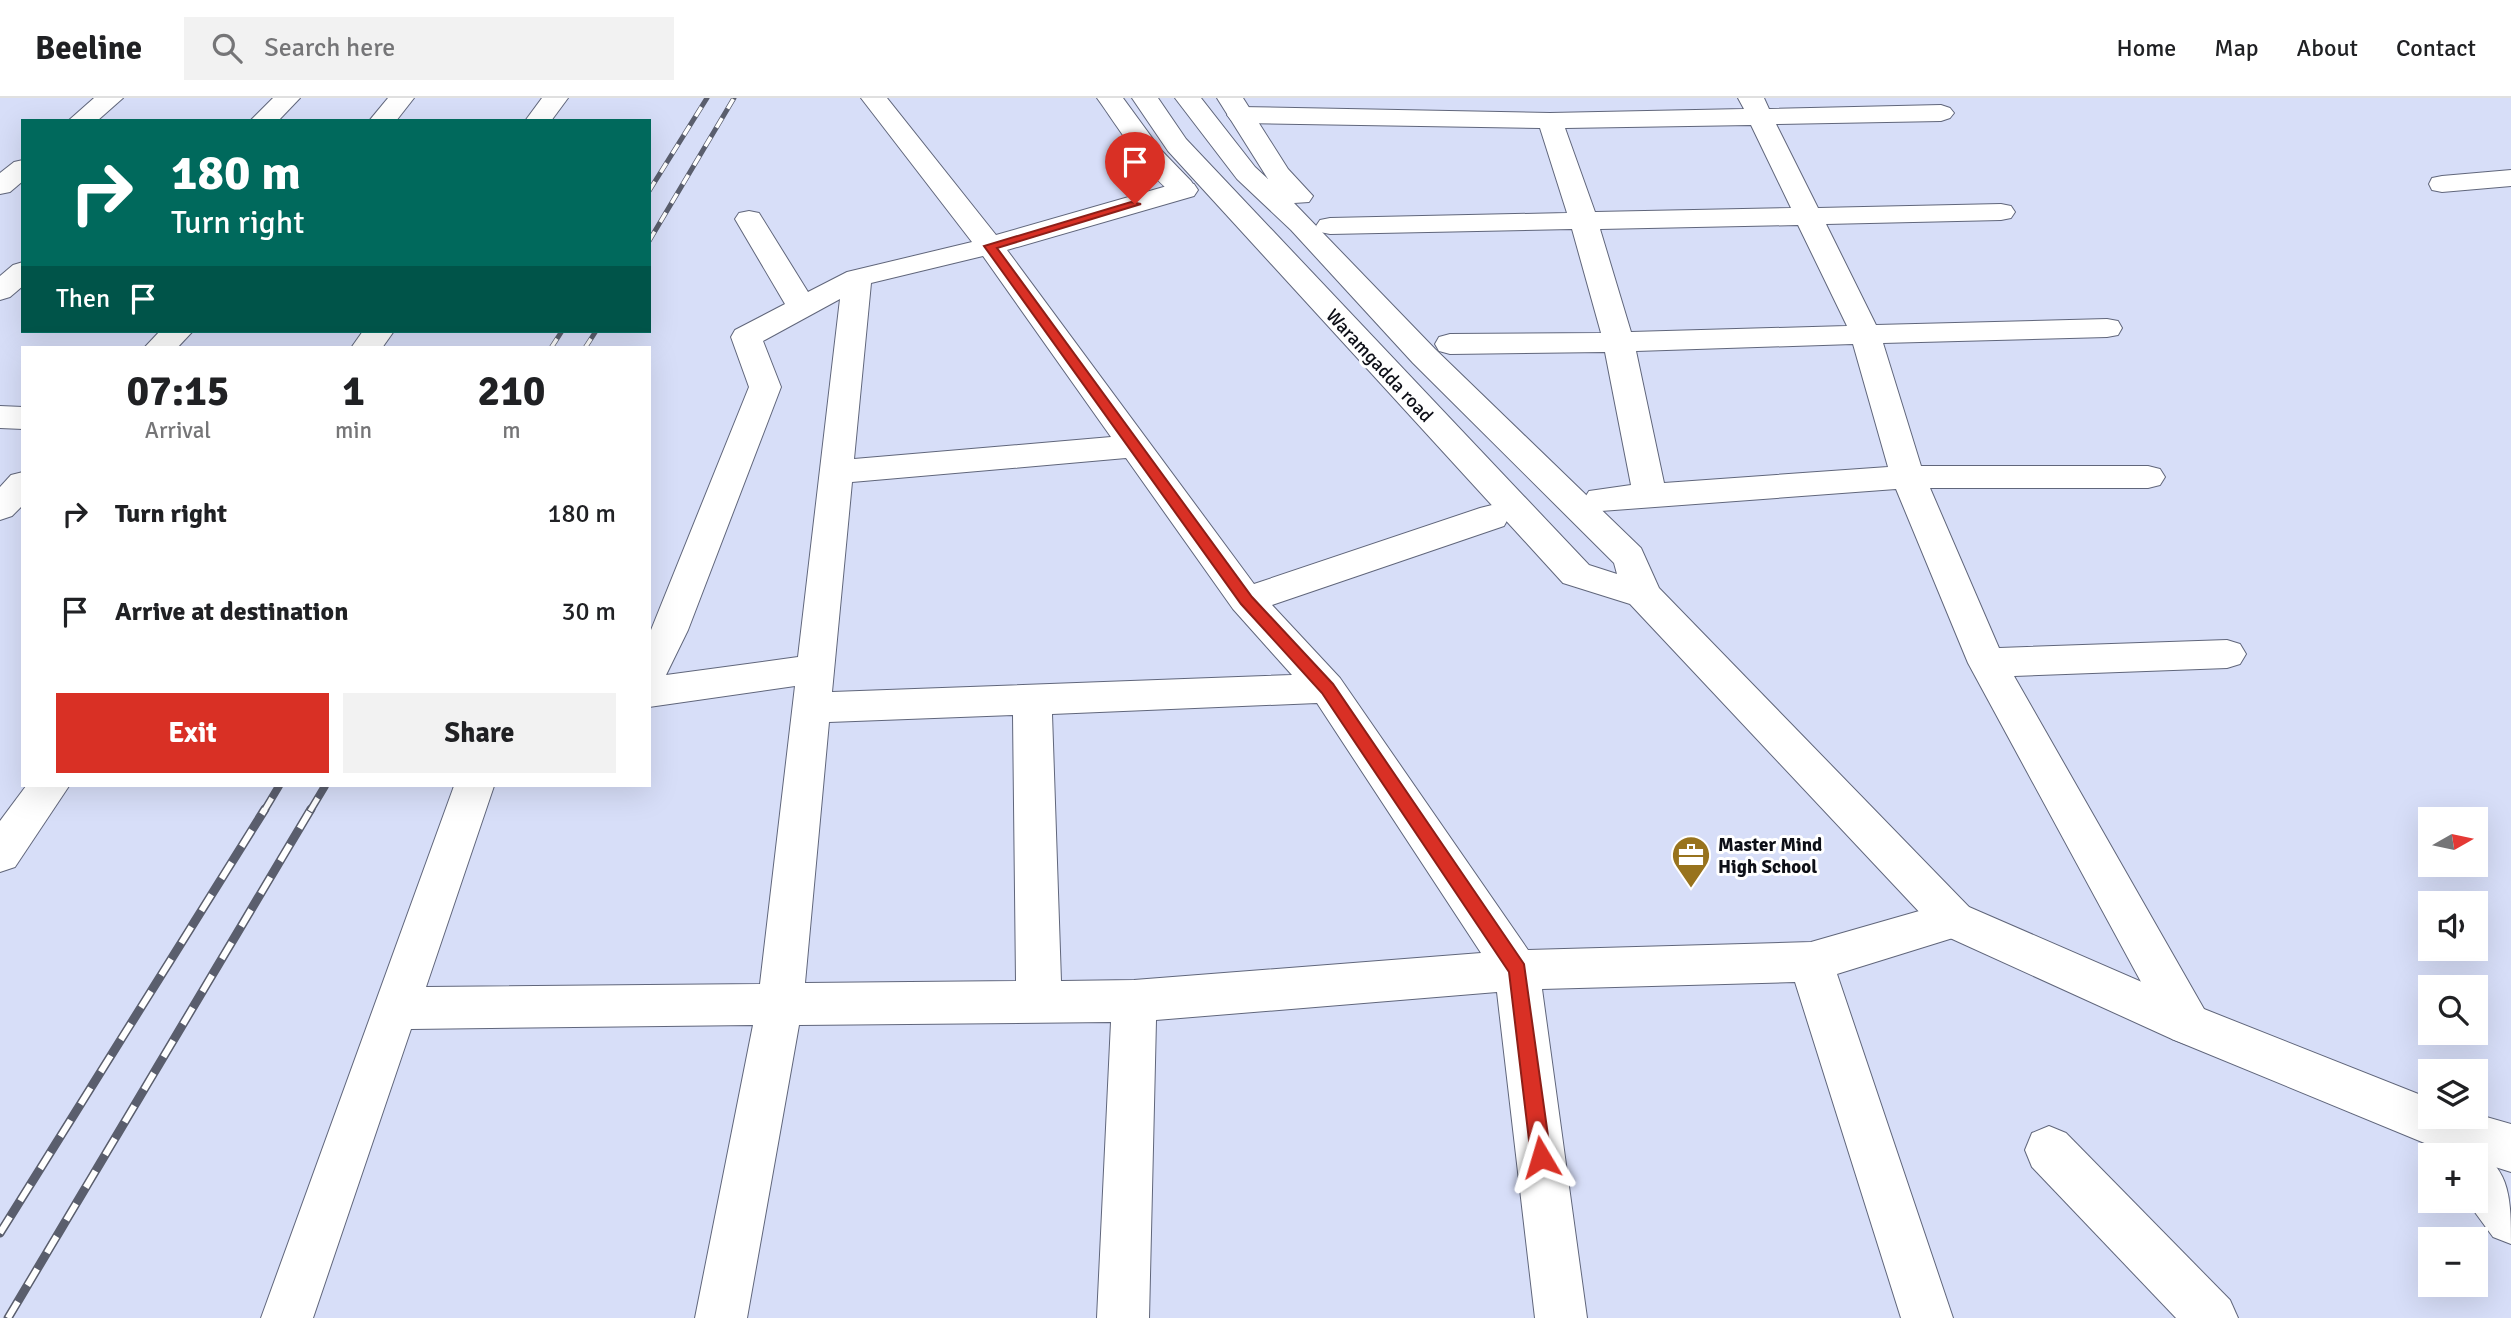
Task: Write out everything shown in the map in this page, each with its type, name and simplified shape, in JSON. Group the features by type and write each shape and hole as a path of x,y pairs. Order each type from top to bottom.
{"street":[{"path":"84,119 110,98"},
{"path":"265,119 287,98"},
{"path":"384,119 401,98"},
{"path":"539,119 555,98"},
{"path":"874,98 990,246 1246,600 1328,688 1517,970 1561,1318"},
{"path":"1110,98 1152,156 1432,460 1504,512"},
{"name":"Waramgadda road","path":"1145,98 1177,145 1478,471 1504,512 1576,574 1636,576"},
{"path":"1188,98 1246,173 1301,224 1424,356 1548,479 1954,920 2450,1141 2511,1148"},
{"path":"1235,106 1278,174 1544,437 1601,499 1636,576"},
{"path":"1235,106 1550,121 1756,107 1941,113"},
{"path":"1756,107 1866,333 1908,477 1987,663 2188,1024"},
{"path":"1550,121 1584,221 1619,344 1650,495"},
{"path":"0,188 21,170"},
{"path":"2442,184 2511,178"},
{"path":"0,188 21,191"},
{"path":"651,668 670,630 765,387 746,337 857,278 990,246 1184,190"},
{"path":"1330,226 2001,212"},
{"path":"749,219 802,307"},
{"path":"0,291 21,273"},
{"path":"721,1318 780,1005 857,278"},
{"path":"1450,344 1619,344 1866,333 2107,328"},
{"path":"161,346 176,333"},
{"path":"0,416 21,418"},
{"path":"837,472 1135,446"},
{"path":"1601,499 1908,477 2148,477"},
{"path":"0,508 21,485"},
{"path":"1246,600 1504,512"},
{"path":"1987,663 2227,654"},
{"path":"651,692 816,668"},
{"path":"812,708 1328,688"},
{"path":"1032,700 1039,1002"},
{"path":"0,854 48,787"},
{"path":"287,1318 474,787"},
{"path":"397,1008 1134,1001 1517,970 1811,962 1954,920"},
{"path":"1811,962 1927,1318"},
{"path":"1123,1318 1134,1001"},
{"path":"2049,1150 2212,1318"},
{"path":"2488,1189 2511,1219"}],"railway":[{"path":"651,188 707,98"},
{"path":"651,238 734,98"},
{"path":"552,346 561,333"},
{"path":"586,346 595,333"},
{"path":"264,811 278,787"},
{"path":"310,811 324,787"},
{"path":"0,1233 265,809"},
{"path":"8,1318 311,809"}],"place":[{"name":"Master Mind High School","path":"1691,889"}],"route":[{"path":"1135,204 990,246 1246,600 1328,688 1517,970 1541,1157"}]}
